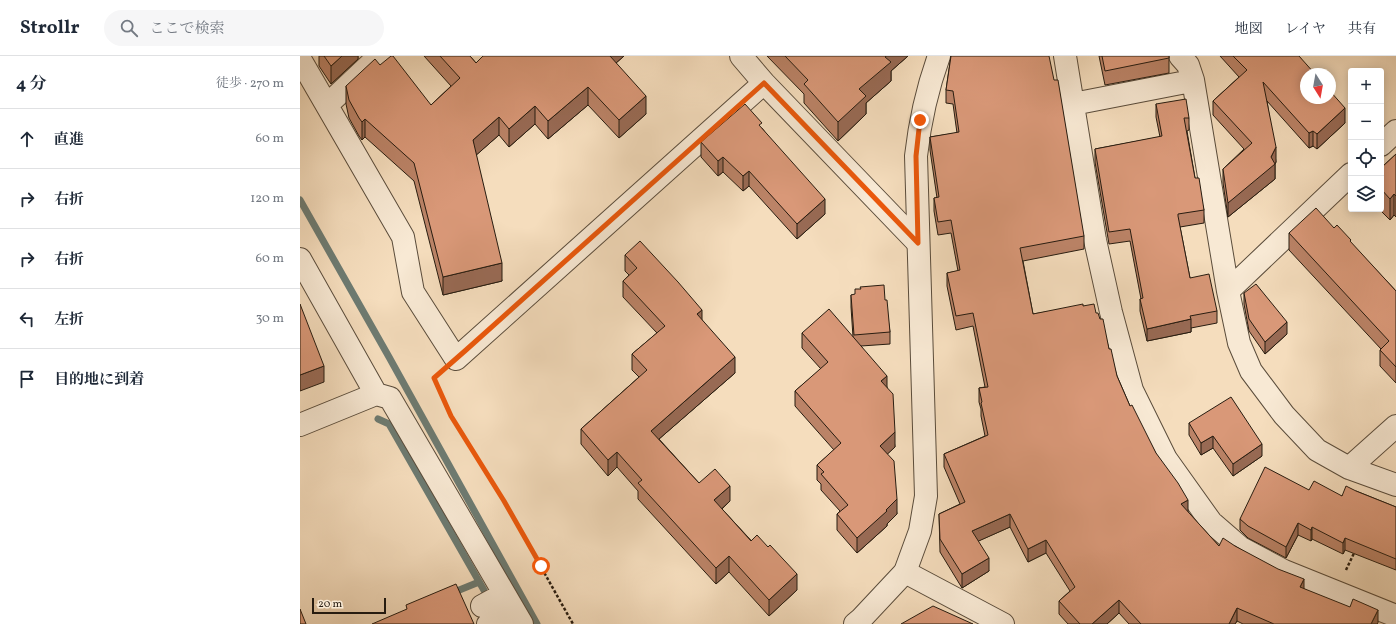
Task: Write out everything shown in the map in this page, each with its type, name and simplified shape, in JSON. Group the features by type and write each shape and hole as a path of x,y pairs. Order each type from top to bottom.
{"street":[{"path":"327,105 379,56"},
{"path":"741,56 764,83 918,243"},
{"path":"854,624 861,619 905,572 920,531 926,496 916,156 920,120 931,78 939,56"},
{"path":"1065,56 1095,240 1111,312 1132,390 1166,459 1211,522 1241,548 1284,571 1396,616"},
{"path":"1180,56 1188,65 1193,80 1228,291 1240,343 1251,371 1284,415 1318,450 1349,468 1396,485"},
{"path":"300,59 404,237 412,292 456,359 764,83"},
{"path":"1073,104 1181,83"},
{"path":"1384,142 1396,131"},
{"path":"1228,291 1349,176"},
{"path":"300,259 376,394"},
{"path":"300,425 376,394 390,398 500,612"},
{"path":"1349,468 1396,426"},
{"path":"905,572 1003,624"}],"path":[{"path":"456,359 434,378 451,416 504,501 573,624"},
{"path":"1354,556 1356,549"}],"building":[{"path":"324,56 342,56 331,66"},
{"path":"393,56 431,105 460,78 440,56 470,56 476,63 483,56 610,56 646,96 619,120 588,87 548,121 535,106 509,129 499,117 473,140 502,263 443,277 414,163 365,119 362,122 349,100 346,86 375,59 380,65"},
{"path":"785,56 886,56 885,57 891,62 859,89 866,96 838,122 804,84 808,80"},
{"path":"951,56 1049,56 1054,80 1058,80 1084,236 1020,248 1033,314 1083,304 1083,306 1094,304 1096,313 1098,313 1100,319 1103,319 1109,349 1111,349 1117,376 1130,406 1132,405 1156,453 1178,483 1188,500 1181,504 1219,546 1223,538 1278,569 1304,579 1300,587 1350,607 1353,599 1378,610 1371,624 1274,624 1237,608 1229,624 1141,624 1119,600 1092,624 1080,624 1059,601 1075,587 1046,540 1028,549 1010,514 972,531 989,558 962,574 940,539 939,514 965,502 944,454 988,435 979,388 988,387 973,313 956,316 947,273 960,270 951,220 938,222 934,198 939,197 930,137 959,132 953,91 946,90"},
{"path":"1102,56 1169,56 1169,58 1105,71"},
{"path":"1233,56 1299,56 1310,68 1300,68 1300,104 1336,104 1336,98 1345,108 1317,134 1313,131 1309,133 1263,82 1276,147 1271,157 1275,164 1228,203 1223,169 1252,143 1213,101 1247,70"},
{"path":"1186,99 1189,118 1184,118 1195,178 1199,178 1204,210 1178,214 1178,216 1190,278 1209,274 1217,311 1190,316 1191,319 1147,329 1140,299 1143,298 1130,229 1109,232 1095,149 1162,136 1156,104"},
{"path":"745,104 762,123 759,125 825,199 797,224 749,171 743,176 723,157 718,161 701,142"},
{"path":"1396,154 1396,196 1394,194 1390,199 1384,192 1384,165"},
{"path":"1316,208 1334,228 1337,225 1396,291 1396,367 1380,350 1389,341 1289,233"},
{"path":"640,241 702,310 697,314 735,357 651,431 699,483 715,469 730,486 714,500 751,541 757,535 768,547 770,545 797,574 769,600 729,556 716,568 638,483 642,480 617,452 608,460 581,429 647,370 632,354 665,326 623,281 637,268 625,255"},
{"path":"1256,284 1287,322 1265,342 1249,319 1244,293"},
{"path":"884,285 890,332 854,335 851,295 855,294 855,289 861,289 860,287"},
{"path":"300,304 324,366 300,375"},
{"path":"829,309 887,376 881,381 893,394 895,432 880,446 894,461 897,499 886,510 887,511 857,538 837,514 848,505 821,474 824,472 817,465 841,443 795,391 828,362 802,333"},
{"path":"1231,397 1262,444 1233,464 1213,436 1201,443 1189,423"},
{"path":"1265,467 1309,490 1314,481 1342,496 1346,486 1396,507 1396,559 1345,538 1343,543 1312,527 1311,530 1298,523 1286,547 1248,526 1240,519"},
{"path":"456,584 474,624 372,624 407,609 406,605"},
{"path":"933,606 973,624 901,624"},
{"path":"300,609 306,624 300,624"}],"waterway":[{"path":"300,200 537,624"},
{"path":"378,419 389,424 489,599"},
{"path":"452,593 479,582"}],"route":[{"path":"541,566 504,501 451,416 434,378 764,83 918,243 916,156 920,120"}]}
